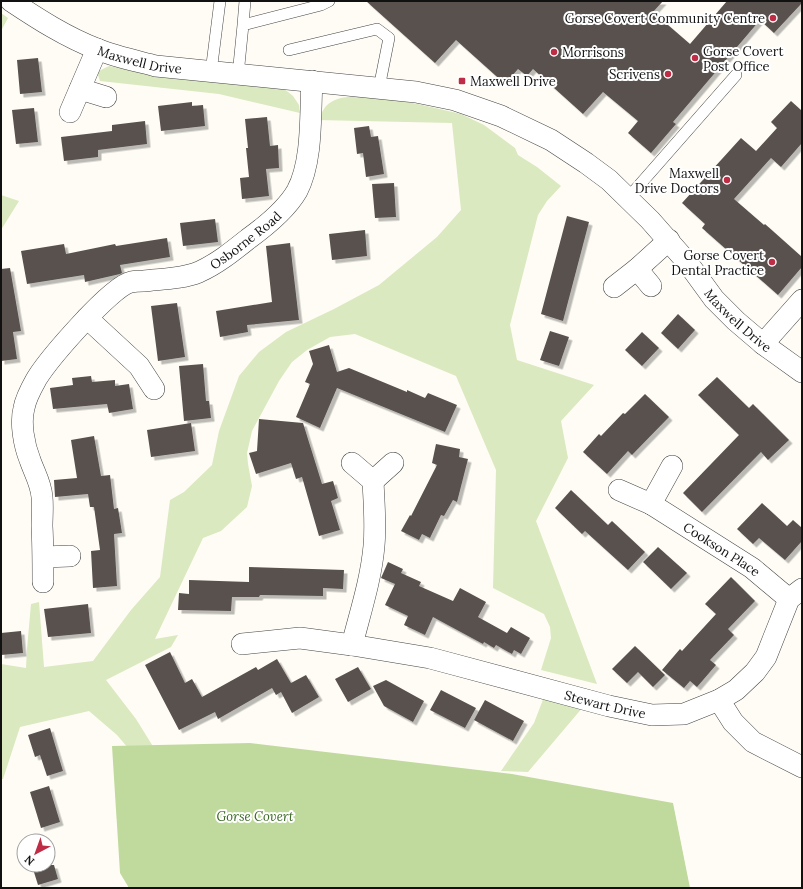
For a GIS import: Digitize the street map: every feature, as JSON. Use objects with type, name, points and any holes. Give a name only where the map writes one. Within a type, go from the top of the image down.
[{"type":"street","name":"Maxwell Drive","points":[[11,1],[51,27],[97,49],[156,66],[416,92],[455,100],[501,116],[564,147],[609,180],[669,240],[714,299],[736,321],[763,344],[802,372]]},
{"type":"street","points":[[70,112],[97,49]]},
{"type":"street","name":"Osborne Road","points":[[43,582],[44,557],[42,496],[26,445],[23,426],[24,409],[28,395],[38,377],[50,361],[87,318],[118,288],[130,282],[175,278],[198,272],[220,261],[253,236],[279,213],[296,191],[303,176],[308,153],[312,81]]},
{"type":"street","points":[[80,89],[106,96]]},
{"type":"street","points":[[614,288],[638,269],[669,240]]},
{"type":"street","points":[[638,269],[652,286]]},
{"type":"street","points":[[763,344],[802,300]]},
{"type":"street","points":[[87,318],[139,366],[154,389]]},
{"type":"street","points":[[373,481],[393,463]]},
{"type":"street","points":[[352,464],[373,481],[375,517],[374,547],[368,584],[352,645]]},
{"type":"street","points":[[651,504],[672,466]]},
{"type":"street","name":"Cookson Place","points":[[619,490],[651,504],[795,594]]},
{"type":"street","points":[[44,557],[70,556]]},
{"type":"street","name":"Stewart Drive","points":[[242,644],[300,638],[352,645],[430,658],[610,706],[652,714],[684,714],[719,700],[736,690],[755,672],[766,657],[795,594]]},
{"type":"street","points":[[719,700],[733,722],[752,742],[802,767]]},
{"type":"lane","points":[[211,72],[220,1]]},
{"type":"lane","points":[[238,75],[245,1]]},
{"type":"lane","points":[[243,25],[321,5],[329,1]]},
{"type":"lane","points":[[289,50],[377,29],[389,38],[379,88]]},
{"type":"lane","points":[[628,198],[736,75]]},
{"type":"green space","points":[[1,13],[8,18],[1,31]]},
{"type":"green space","points":[[109,66],[201,81],[255,84],[283,88],[293,96],[299,105],[300,113],[219,94],[100,81],[97,72]]},
{"type":"green space","points":[[373,96],[461,114],[484,125],[515,148],[518,155],[537,167],[561,186],[547,201],[538,215],[510,325],[517,360],[594,385],[561,421],[568,458],[536,521],[597,684],[541,670],[551,638],[550,627],[544,614],[493,588],[496,470],[456,376],[355,334],[330,337],[307,350],[292,362],[279,381],[252,431],[247,453],[252,486],[247,507],[221,531],[203,538],[155,639],[178,635],[171,647],[106,680],[136,719],[154,748],[128,748],[117,735],[89,711],[20,727],[3,779],[1,779],[1,664],[26,668],[31,604],[39,602],[44,667],[93,661],[131,610],[160,577],[170,500],[184,492],[212,465],[219,431],[239,376],[259,352],[286,332],[379,285],[437,237],[461,210],[452,123],[317,120],[326,106],[331,102],[348,97]]},
{"type":"green space","points":[[1,195],[19,201],[1,230]]},
{"type":"green space","points":[[544,697],[583,707],[528,772],[501,771],[534,723]]},
{"type":"green space","name":"Gorse Covert","points":[[250,743],[512,774],[673,803],[690,888],[129,888],[120,873],[112,746]]},
{"type":"building","name":"Morrisons","points":[[366,1],[663,1],[653,12],[690,44],[727,1],[802,1],[802,3],[774,33],[760,20],[673,122],[676,124],[651,153],[628,133],[638,121],[603,92],[583,114],[533,69],[527,76],[518,69],[505,84],[456,40],[435,63]]},
{"type":"building","points":[[38,58],[42,92],[20,94],[17,60]]},
{"type":"building","points":[[791,101],[802,111],[802,143],[781,167],[771,158],[734,199],[802,257],[802,267],[778,295],[702,228],[705,224],[682,203],[741,138],[756,151],[777,128],[771,122]]},
{"type":"building","points":[[192,102],[192,106],[203,105],[205,126],[161,131],[158,106]]},
{"type":"building","points":[[34,108],[38,142],[16,144],[12,110]]},
{"type":"building","points":[[267,117],[270,146],[278,145],[279,168],[266,169],[269,196],[242,199],[240,178],[249,177],[245,119]]},
{"type":"building","points":[[145,121],[147,144],[98,150],[98,157],[64,161],[61,137],[112,131],[112,125]]},
{"type":"building","points":[[369,126],[371,137],[378,136],[384,174],[366,177],[363,153],[357,154],[354,128]]},
{"type":"building","points":[[394,183],[396,217],[375,218],[372,184]]},
{"type":"building","points":[[567,216],[589,222],[563,321],[541,314]]},
{"type":"building","points":[[215,219],[218,242],[183,246],[180,223]]},
{"type":"building","points":[[365,230],[367,256],[332,260],[329,234]]},
{"type":"building","points":[[167,238],[170,257],[120,265],[122,273],[120,274],[85,282],[84,275],[27,284],[21,251],[64,244],[66,254],[115,244],[116,246]]},
{"type":"building","points":[[290,243],[299,320],[247,325],[248,332],[220,337],[216,311],[272,302],[266,246]]},
{"type":"building","points":[[10,268],[21,331],[13,332],[17,359],[1,361],[1,269]]},
{"type":"building","points":[[177,303],[185,357],[158,361],[151,306]]},
{"type":"building","points":[[678,314],[695,330],[678,349],[661,333]]},
{"type":"building","points":[[550,331],[569,337],[559,366],[540,360]]},
{"type":"building","points":[[642,332],[659,348],[642,366],[625,350]]},
{"type":"building","points":[[329,345],[337,372],[349,368],[407,392],[407,390],[425,398],[428,393],[457,405],[445,432],[337,388],[320,428],[296,417],[310,384],[305,382],[313,364],[309,351]]},
{"type":"building","points":[[203,364],[206,401],[209,401],[211,418],[184,421],[179,366]]},
{"type":"building","points":[[91,376],[92,382],[115,380],[115,386],[129,384],[133,409],[109,413],[107,404],[53,409],[50,388],[73,385],[72,378]]},
{"type":"building","points":[[717,377],[749,408],[753,404],[789,440],[768,460],[761,452],[702,512],[683,493],[739,435],[698,395]]},
{"type":"building","points":[[645,394],[669,417],[632,455],[628,451],[607,474],[583,452],[599,434],[601,436],[623,413],[625,414]]},
{"type":"building","points":[[259,419],[303,423],[322,484],[333,481],[338,498],[331,501],[340,530],[319,536],[302,477],[296,479],[291,463],[256,474],[249,453],[257,451]]},
{"type":"building","points":[[191,423],[195,451],[151,457],[147,430]]},
{"type":"building","points":[[94,436],[101,476],[110,475],[114,509],[118,508],[122,533],[114,534],[117,586],[93,588],[91,551],[100,550],[94,507],[90,507],[88,494],[55,497],[54,480],[77,478],[71,440]]},
{"type":"building","points":[[436,444],[460,449],[459,457],[468,459],[457,502],[453,500],[444,516],[441,515],[430,538],[422,534],[419,540],[401,531],[410,515],[411,516],[437,465],[432,463]]},
{"type":"building","points":[[571,490],[608,525],[612,521],[645,552],[628,570],[585,531],[582,534],[555,508]]},
{"type":"building","points":[[762,503],[787,526],[793,520],[802,528],[802,541],[785,560],[759,538],[753,544],[737,529]]},
{"type":"building","points":[[658,547],[687,573],[671,589],[643,562]]},
{"type":"building","points":[[388,562],[403,569],[401,573],[421,582],[419,586],[453,601],[460,588],[486,602],[478,617],[507,633],[511,627],[530,638],[521,654],[514,650],[512,654],[496,645],[494,648],[484,642],[483,644],[433,617],[425,635],[404,625],[408,616],[385,605],[395,584],[381,578]]},
{"type":"building","points":[[249,567],[344,570],[343,589],[323,588],[323,596],[260,595],[259,597],[232,597],[231,611],[178,610],[179,593],[189,594],[189,580],[249,582]]},
{"type":"building","points":[[731,577],[755,601],[728,629],[734,635],[710,660],[716,665],[697,687],[690,681],[684,688],[662,670],[680,649],[682,651],[716,614],[705,604]]},
{"type":"building","points":[[88,604],[91,633],[48,637],[44,609]]},
{"type":"building","points":[[21,631],[23,653],[1,655],[1,633]]},
{"type":"building","points":[[635,646],[665,675],[653,687],[638,672],[627,683],[612,669]]},
{"type":"building","points":[[170,652],[185,683],[192,679],[202,697],[256,667],[258,670],[277,659],[291,683],[306,675],[319,697],[292,713],[281,692],[276,695],[272,688],[218,719],[215,712],[179,730],[145,665]]},
{"type":"building","points":[[358,667],[371,689],[348,702],[335,679]]},
{"type":"building","points":[[386,680],[424,701],[413,722],[384,706],[373,686]]},
{"type":"building","points":[[441,690],[476,708],[465,728],[430,710]]},
{"type":"building","points":[[485,700],[524,721],[513,741],[474,720]]},
{"type":"building","points":[[50,728],[63,771],[47,776],[40,755],[35,757],[28,735]]},
{"type":"building","points":[[49,786],[60,822],[41,828],[30,792]]},
{"type":"building","points":[[56,872],[58,879],[38,885],[34,873]]},
{"type":"place","name":"Gorse Covert Community Centre","points":[[773,18]]},
{"type":"place","name":"Morrisons","points":[[554,52]]},
{"type":"place","name":"Gorse Covert Post Office","points":[[695,58]]},
{"type":"place","name":"Scrivens","points":[[668,74]]},
{"type":"place","name":"Maxwell Drive","points":[[462,81]]},
{"type":"place","name":"Maxwell Drive Doctors","points":[[727,180]]},
{"type":"place","name":"Gorse Covert Dental Practice","points":[[772,262]]}]
